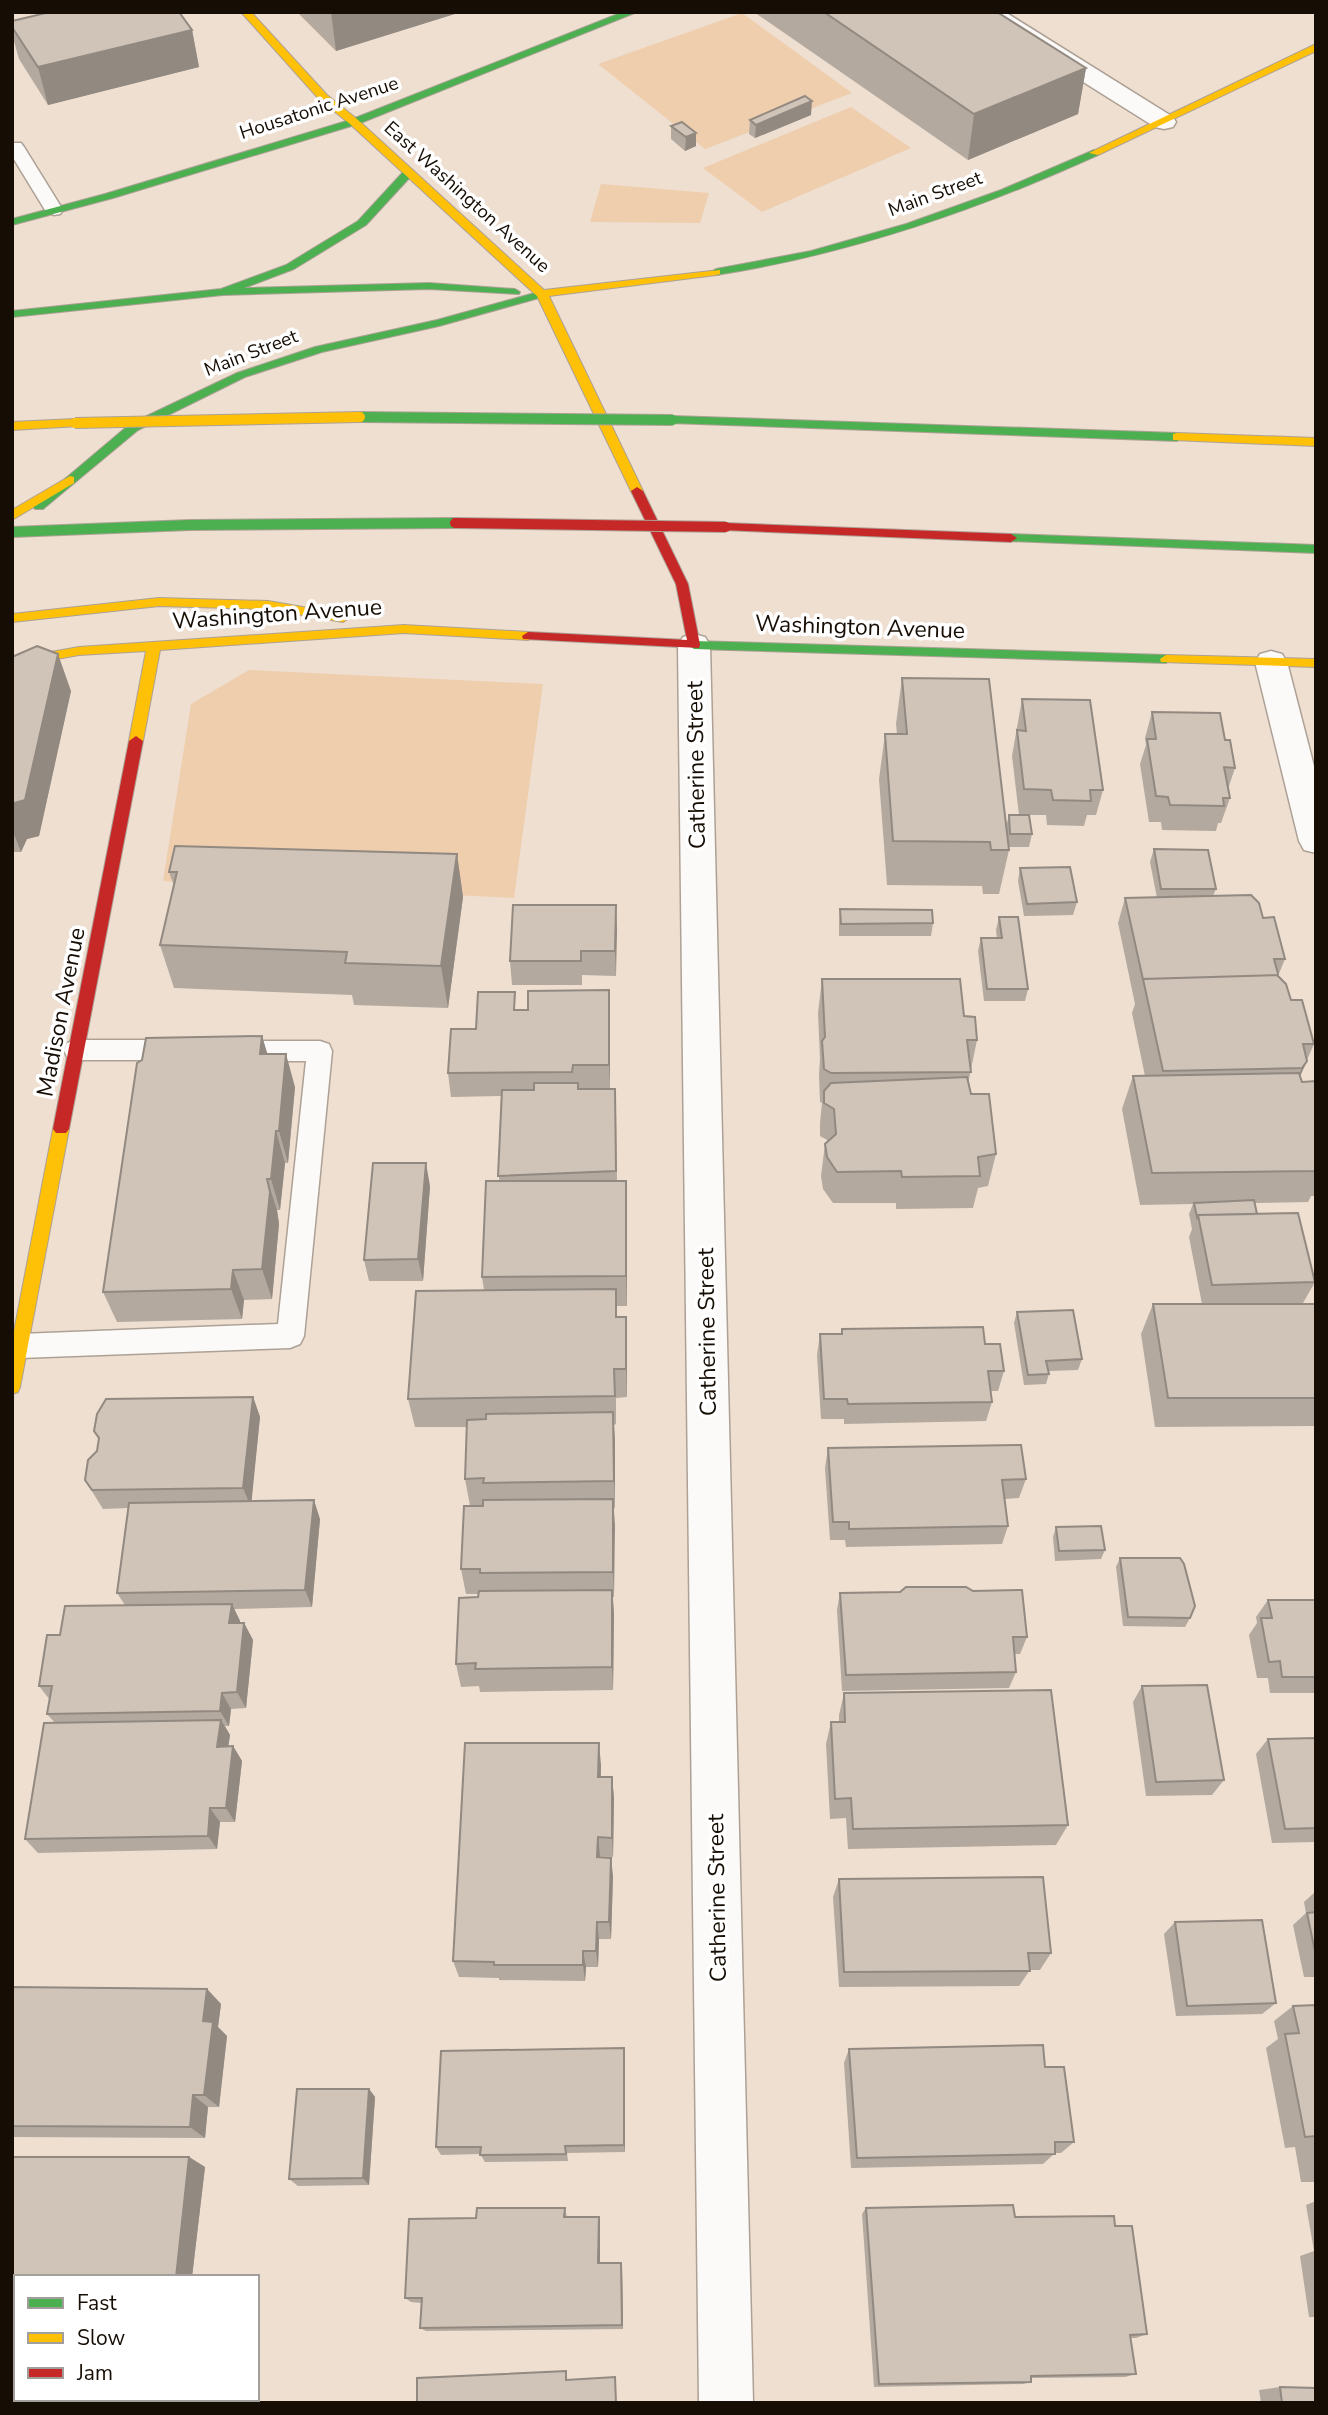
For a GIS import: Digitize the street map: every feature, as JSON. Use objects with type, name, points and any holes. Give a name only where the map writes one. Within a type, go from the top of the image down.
[{"type":"main road","name":"East Washington Avenue","points":[[246,12],[323,97],[542,293]]},
{"type":"main road","name":"Housatonic Avenue","points":[[12,222],[354,122],[632,12]]},
{"type":"main road","name":"Main Street","points":[[12,530],[134,427],[241,375],[319,349],[439,323],[542,293],[763,266],[909,228],[1073,163],[1164,122],[1316,47]]},
{"type":"main road","name":"Main Street","points":[[223,292],[290,267],[362,223],[408,173]]},
{"type":"main road","name":"Main Street","points":[[12,314],[223,292],[429,286],[542,293]]},
{"type":"main road","name":"Catherine Street","points":[[542,293],[682,584],[694,645]]},
{"type":"main road","points":[[12,426],[374,416],[673,420],[1316,442]]},
{"type":"main road","points":[[12,516],[70,480]]},
{"type":"main road","points":[[12,530],[310,521],[499,522],[726,527],[1316,549]]},
{"type":"main road","name":"Washington Avenue","points":[[12,618],[159,602],[268,605],[404,629]]},
{"type":"main road","name":"Washington Avenue","points":[[154,645],[404,629],[694,645],[1316,663]]},
{"type":"main road","points":[[12,663],[79,651],[154,645]]},
{"type":"main road","name":"Madison Avenue","points":[[12,1387],[154,645]]},
{"type":"street","points":[[988,12],[1164,122]]},
{"type":"street","name":"Catherine Street","points":[[694,645],[726,2403]]},
{"type":"street","points":[[1271,662],[1316,841]]},
{"type":"lane","points":[[12,148],[15,147],[54,211]]},
{"type":"lane","points":[[20,1346],[290,1336],[320,1051],[76,1050]]},
{"type":"shaded area","points":[[742,13],[852,93],[705,149],[598,64]]},
{"type":"shaded area","points":[[851,107],[911,148],[762,212],[703,168]]},
{"type":"shaded area","points":[[601,184],[709,193],[700,223],[590,222]]},
{"type":"shaded area","points":[[249,670],[543,684],[514,898],[163,881],[191,704]]},
{"type":"building","points":[[50,12],[179,12],[192,30],[38,67],[12,27],[12,21]]},
{"type":"building","points":[[824,12],[997,12],[1086,68],[974,114]]},
{"type":"building","points":[[805,96],[812,101],[756,125],[750,120]]},
{"type":"building","points":[[682,122],[696,133],[686,137],[671,126]]},
{"type":"building","points":[[37,646],[58,654],[25,800],[12,806],[12,657]]},
{"type":"building","points":[[902,678],[989,679],[1009,850],[991,850],[990,842],[893,841],[885,734],[907,734]]},
{"type":"building","points":[[1022,699],[1090,700],[1103,790],[1090,790],[1091,801],[1053,800],[1051,790],[1024,789],[1017,730],[1026,731]]},
{"type":"building","points":[[1152,712],[1220,713],[1225,740],[1230,740],[1235,768],[1224,767],[1230,798],[1223,798],[1224,806],[1170,805],[1168,797],[1156,796],[1147,739],[1156,739]]},
{"type":"building","points":[[1009,815],[1029,815],[1032,834],[1010,834]]},
{"type":"building","points":[[175,846],[457,854],[441,966],[345,963],[347,952],[160,945],[177,872],[169,872]]},
{"type":"building","points":[[1154,849],[1208,850],[1216,889],[1161,889]]},
{"type":"building","points":[[1070,867],[1077,902],[1027,904],[1020,868]]},
{"type":"building","points":[[1251,895],[1259,903],[1263,918],[1274,917],[1285,959],[1274,959],[1277,975],[1143,979],[1144,984],[1125,898]]},
{"type":"building","points":[[513,905],[616,905],[615,951],[581,951],[581,961],[510,961]]},
{"type":"building","points":[[840,909],[932,910],[933,923],[841,924]]},
{"type":"building","points":[[999,917],[1018,917],[1028,989],[987,989],[981,938],[1002,938]]},
{"type":"building","points":[[1277,975],[1286,984],[1291,1000],[1302,1000],[1314,1044],[1303,1044],[1307,1061],[1302,1068],[1163,1071],[1143,979]]},
{"type":"building","points":[[822,979],[960,979],[964,1016],[975,1017],[977,1040],[967,1040],[971,1072],[831,1073],[824,1069]]},
{"type":"building","points":[[609,990],[609,1065],[573,1065],[572,1072],[448,1073],[451,1029],[476,1029],[478,992],[515,992],[514,1010],[528,1010],[528,991]]},
{"type":"building","points":[[262,1036],[260,1054],[286,1054],[279,1131],[276,1131],[271,1179],[267,1179],[270,1192],[262,1269],[233,1270],[231,1289],[103,1292],[137,1063],[142,1060],[146,1038]]},
{"type":"building","points":[[1299,1073],[1302,1082],[1316,1081],[1316,1171],[1152,1173],[1133,1076]]},
{"type":"building","points":[[967,1077],[971,1094],[989,1094],[996,1154],[978,1157],[980,1176],[902,1177],[901,1171],[837,1172],[827,1157],[825,1144],[836,1134],[834,1109],[824,1103],[824,1091],[831,1083]]},
{"type":"building","points":[[534,1083],[578,1083],[578,1089],[615,1089],[616,1171],[498,1176],[502,1090],[534,1090]]},
{"type":"building","points":[[373,1163],[426,1163],[418,1259],[364,1260]]},
{"type":"building","points":[[486,1181],[626,1181],[626,1276],[482,1277]]},
{"type":"building","points":[[1254,1200],[1257,1214],[1197,1217],[1194,1203]]},
{"type":"building","points":[[1298,1213],[1315,1282],[1212,1285],[1198,1215]]},
{"type":"building","points":[[616,1289],[616,1317],[626,1317],[626,1369],[614,1369],[615,1396],[408,1399],[416,1291]]},
{"type":"building","points":[[1153,1304],[1316,1304],[1316,1398],[1168,1398]]},
{"type":"building","points":[[1073,1310],[1082,1359],[1046,1361],[1049,1374],[1028,1375],[1017,1312]]},
{"type":"building","points":[[983,1327],[985,1344],[1000,1344],[1004,1371],[988,1371],[992,1402],[848,1404],[847,1399],[824,1399],[820,1334],[842,1334],[842,1329]]},
{"type":"building","points":[[253,1397],[243,1488],[92,1490],[85,1480],[88,1460],[97,1451],[99,1438],[94,1431],[97,1414],[106,1399]]},
{"type":"building","points":[[613,1412],[614,1481],[483,1483],[484,1478],[465,1479],[467,1420],[486,1419],[486,1414]]},
{"type":"building","points":[[1021,1445],[1026,1479],[1002,1480],[1008,1526],[849,1529],[849,1522],[833,1522],[828,1448]]},
{"type":"building","points":[[613,1499],[613,1572],[480,1573],[480,1569],[461,1569],[464,1506],[483,1506],[483,1500]]},
{"type":"building","points":[[314,1500],[305,1590],[117,1593],[129,1503]]},
{"type":"building","points":[[1101,1526],[1105,1550],[1059,1551],[1056,1527]]},
{"type":"building","points":[[1120,1558],[1180,1558],[1195,1606],[1190,1618],[1128,1617]]},
{"type":"building","points":[[906,1587],[966,1587],[973,1591],[1022,1590],[1027,1637],[1013,1637],[1016,1672],[846,1675],[840,1593],[900,1592]]},
{"type":"building","points":[[612,1590],[612,1667],[475,1669],[476,1663],[456,1664],[459,1598],[478,1597],[479,1591]]},
{"type":"building","points":[[1268,1600],[1316,1600],[1316,1677],[1282,1677],[1280,1661],[1269,1662],[1261,1618],[1272,1618]]},
{"type":"building","points":[[232,1604],[229,1623],[244,1623],[237,1692],[222,1693],[220,1711],[47,1714],[52,1686],[39,1686],[47,1635],[60,1635],[65,1606]]},
{"type":"building","points":[[1207,1685],[1224,1780],[1156,1782],[1142,1686]]},
{"type":"building","points":[[1051,1690],[1068,1825],[853,1829],[851,1798],[835,1799],[831,1722],[845,1722],[844,1693]]},
{"type":"building","points":[[221,1720],[217,1747],[233,1746],[226,1808],[210,1808],[208,1836],[25,1839],[44,1723]]},
{"type":"building","points":[[1316,1738],[1316,1828],[1285,1829],[1268,1739]]},
{"type":"building","points":[[465,1743],[599,1743],[598,1777],[612,1777],[612,1838],[598,1837],[597,1857],[611,1858],[609,1922],[597,1922],[596,1951],[583,1951],[583,1965],[494,1965],[494,1962],[453,1961]]},
{"type":"building","points":[[1043,1877],[1051,1953],[1028,1953],[1030,1971],[844,1972],[839,1879]]},
{"type":"building","points":[[1316,1912],[1316,1956],[1307,1913]]},
{"type":"building","points":[[1262,1920],[1276,2003],[1187,2006],[1175,1922]]},
{"type":"building","points":[[12,1987],[207,1989],[203,2021],[213,2022],[204,2095],[193,2095],[190,2127],[12,2126]]},
{"type":"building","points":[[1316,2005],[1316,2139],[1315,2136],[1305,2137],[1285,2034],[1299,2033],[1293,2006]]},
{"type":"building","points":[[1043,2045],[1045,2067],[1064,2067],[1074,2142],[1055,2142],[1055,2154],[857,2158],[849,2049]]},
{"type":"building","points":[[624,2048],[624,2145],[565,2146],[566,2154],[480,2155],[481,2147],[436,2147],[441,2051]]},
{"type":"building","points":[[297,2089],[369,2089],[363,2178],[289,2179]]},
{"type":"building","points":[[12,2157],[189,2157],[176,2275],[14,2275],[12,2307]]},
{"type":"building","points":[[1013,2205],[1015,2217],[1114,2216],[1115,2226],[1132,2226],[1147,2334],[1130,2335],[1136,2374],[1031,2376],[1031,2382],[879,2384],[866,2208]]},
{"type":"building","points":[[477,2208],[565,2208],[564,2217],[599,2217],[598,2263],[621,2263],[622,2325],[420,2328],[422,2298],[405,2298],[409,2219],[476,2218]]},
{"type":"building","points":[[566,2371],[566,2380],[615,2377],[616,2403],[417,2403],[417,2378]]},
{"type":"building","points":[[1280,2387],[1316,2388],[1316,2403],[1282,2403]]},
{"type":"traffic: fast","points":[[12,222],[109,196],[354,122],[632,12]]},
{"type":"traffic: fast","points":[[716,272],[812,254],[909,227],[1005,192],[1094,153]]},
{"type":"traffic: fast","points":[[223,292],[290,267],[362,223],[408,173]]},
{"type":"traffic: fast","points":[[12,314],[223,292],[429,286],[515,292]]},
{"type":"traffic: fast","points":[[39,506],[134,427],[241,375],[319,349],[439,323],[542,294]]},
{"type":"traffic: fast","points":[[360,417],[673,420]]},
{"type":"traffic: fast","points":[[673,420],[1177,437]]},
{"type":"traffic: fast","points":[[12,532],[190,525],[455,523]]},
{"type":"traffic: fast","points":[[1011,538],[1316,549]]},
{"type":"traffic: fast","points":[[694,645],[1166,659]]},
{"type":"traffic: slow","points":[[246,12],[323,97],[354,122],[542,294],[716,272]]},
{"type":"traffic: slow","points":[[1094,153],[1316,47]]},
{"type":"traffic: slow","points":[[542,294],[637,491]]},
{"type":"traffic: slow","points":[[75,423],[360,417]]},
{"type":"traffic: slow","points":[[12,426],[75,423]]},
{"type":"traffic: slow","points":[[1177,437],[1316,442]]},
{"type":"traffic: slow","points":[[12,516],[70,480]]},
{"type":"traffic: slow","points":[[12,618],[159,602],[268,605],[343,618]]},
{"type":"traffic: slow","points":[[12,663],[79,651],[404,629],[528,636]]},
{"type":"traffic: slow","points":[[136,741],[154,645]]},
{"type":"traffic: slow","points":[[1166,659],[1316,663]]},
{"type":"traffic: slow","points":[[12,1387],[61,1129]]},
{"type":"traffic: jam","points":[[528,636],[694,645],[682,584],[637,491]]},
{"type":"traffic: jam","points":[[455,523],[726,527]]},
{"type":"traffic: jam","points":[[726,527],[1011,538]]},
{"type":"traffic: jam","points":[[61,1129],[136,741]]}]
